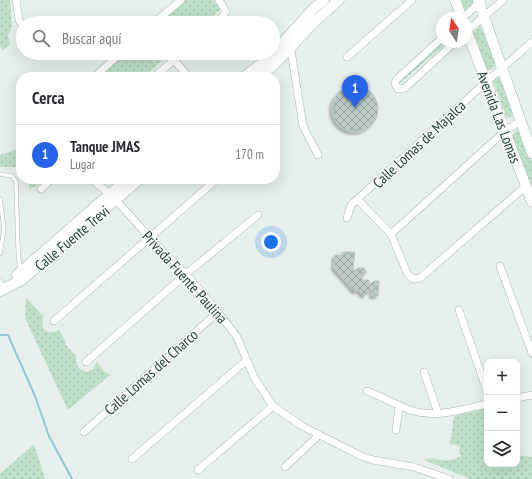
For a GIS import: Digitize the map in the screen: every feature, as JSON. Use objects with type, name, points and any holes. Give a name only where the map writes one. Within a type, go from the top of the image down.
[{"type":"street","points":[[16,0],[18,16]]},
{"type":"street","points":[[162,16],[181,0]]},
{"type":"street","points":[[219,0],[226,12],[222,16]]},
{"type":"street","points":[[280,57],[312,10],[324,0]]},
{"type":"street","points":[[280,50],[339,0]]},
{"type":"street","points":[[347,57],[412,0]]},
{"type":"street","points":[[456,0],[461,12]]},
{"type":"street","points":[[472,26],[503,0]]},
{"type":"street","points":[[469,12],[480,1]]},
{"type":"street","name":"Avenida Las Lomas","points":[[480,1],[483,17],[532,153]]},
{"type":"street","points":[[290,42],[303,126],[318,155]]},
{"type":"street","name":"Calle Lomas de Majalca","points":[[347,218],[351,205],[501,68],[532,42]]},
{"type":"street","points":[[436,43],[396,80],[395,84],[398,89],[405,88],[448,48]]},
{"type":"street","name":"Avenida Las Lomas","points":[[472,46],[532,202]]},
{"type":"street","points":[[100,72],[113,60]]},
{"type":"street","points":[[160,72],[174,60],[185,72]]},
{"type":"street","points":[[251,72],[266,60]]},
{"type":"street","points":[[265,72],[278,60]]},
{"type":"street","points":[[391,234],[504,132],[520,121]]},
{"type":"street","points":[[41,189],[46,184]]},
{"type":"street","name":"Privada Fuente Paulina","points":[[98,184],[186,274],[218,312],[237,337],[262,391],[273,406],[319,435],[373,460],[407,465],[449,479]]},
{"type":"street","name":"Calle Fuente Trevi","points":[[112,197],[123,184]]},
{"type":"street","name":"Calle Fuente Trevi","points":[[2,287],[22,276],[112,197],[132,184]]},
{"type":"street","points":[[54,321],[150,238],[162,225],[211,184]]},
{"type":"street","points":[[358,200],[391,234],[407,273],[413,280],[420,278],[526,186]]},
{"type":"street","points":[[86,362],[186,274],[258,215]]},
{"type":"street","points":[[500,266],[532,353]]},
{"type":"street","points":[[459,310],[484,381]]},
{"type":"street","name":"Calle Lomas del Charco","points":[[84,432],[218,312]]},
{"type":"street","points":[[132,459],[247,360]]},
{"type":"street","points":[[424,372],[438,413]]},
{"type":"street","points":[[367,391],[399,406],[423,413],[438,413],[484,405]]},
{"type":"street","points":[[520,397],[532,395]]},
{"type":"street","points":[[198,470],[273,406]]},
{"type":"street","points":[[396,430],[399,406]]},
{"type":"street","points":[[285,467],[319,435]]},
{"type":"lane","points":[[0,174],[12,176],[16,181]]},
{"type":"lane","points":[[16,184],[18,248],[22,276]]},
{"type":"lane","points":[[0,199],[2,218],[0,254]]},
{"type":"green space","points":[[0,0],[10,0],[12,27],[8,35],[10,45],[3,50],[0,47]]},
{"type":"green space","points":[[184,0],[213,0],[221,9],[213,16],[166,16]]},
{"type":"green space","points":[[460,0],[476,1],[467,10],[463,8]]},
{"type":"green space","points":[[479,27],[481,27],[495,62],[495,66],[491,70],[487,70],[474,33]]},
{"type":"green space","points":[[436,48],[441,48],[400,83],[399,82]]},
{"type":"green space","points":[[116,60],[163,60],[149,72],[103,72]]},
{"type":"green space","points":[[497,77],[501,79],[514,113],[511,117],[507,118],[493,81]]},
{"type":"green space","points":[[516,130],[519,130],[532,162],[532,190],[512,136]]},
{"type":"green space","points":[[16,150],[16,167],[0,167],[0,155]]},
{"type":"green space","points":[[29,184],[39,184],[36,186],[29,189]]},
{"type":"green space","points":[[26,298],[43,316],[42,325],[47,332],[59,330],[66,342],[65,344],[76,356],[76,362],[80,368],[87,372],[93,369],[97,362],[104,371],[110,375],[68,410],[25,318]]},
{"type":"green space","points":[[484,409],[484,467],[520,467],[520,455],[532,457],[532,479],[470,479],[424,460],[449,460],[461,456],[459,452],[460,446],[450,444],[454,416]]},
{"type":"green space","points":[[34,444],[45,479],[0,479],[0,474]]},
{"type":"building","points":[[355,86],[368,90],[374,96],[378,109],[374,122],[368,128],[355,132],[342,128],[336,122],[332,109],[336,96],[342,90]]},
{"type":"building","points":[[343,252],[355,252],[353,268],[355,271],[358,268],[364,268],[367,272],[362,276],[362,280],[369,280],[369,285],[374,281],[379,281],[378,296],[372,296],[372,288],[364,296],[358,290],[355,292],[334,268],[335,255],[343,256]]},
{"type":"waterway","points":[[0,335],[8,335],[35,396],[49,436],[72,479]]},
{"type":"place","name":"Tanque JMAS","points":[[355,108]]}]
